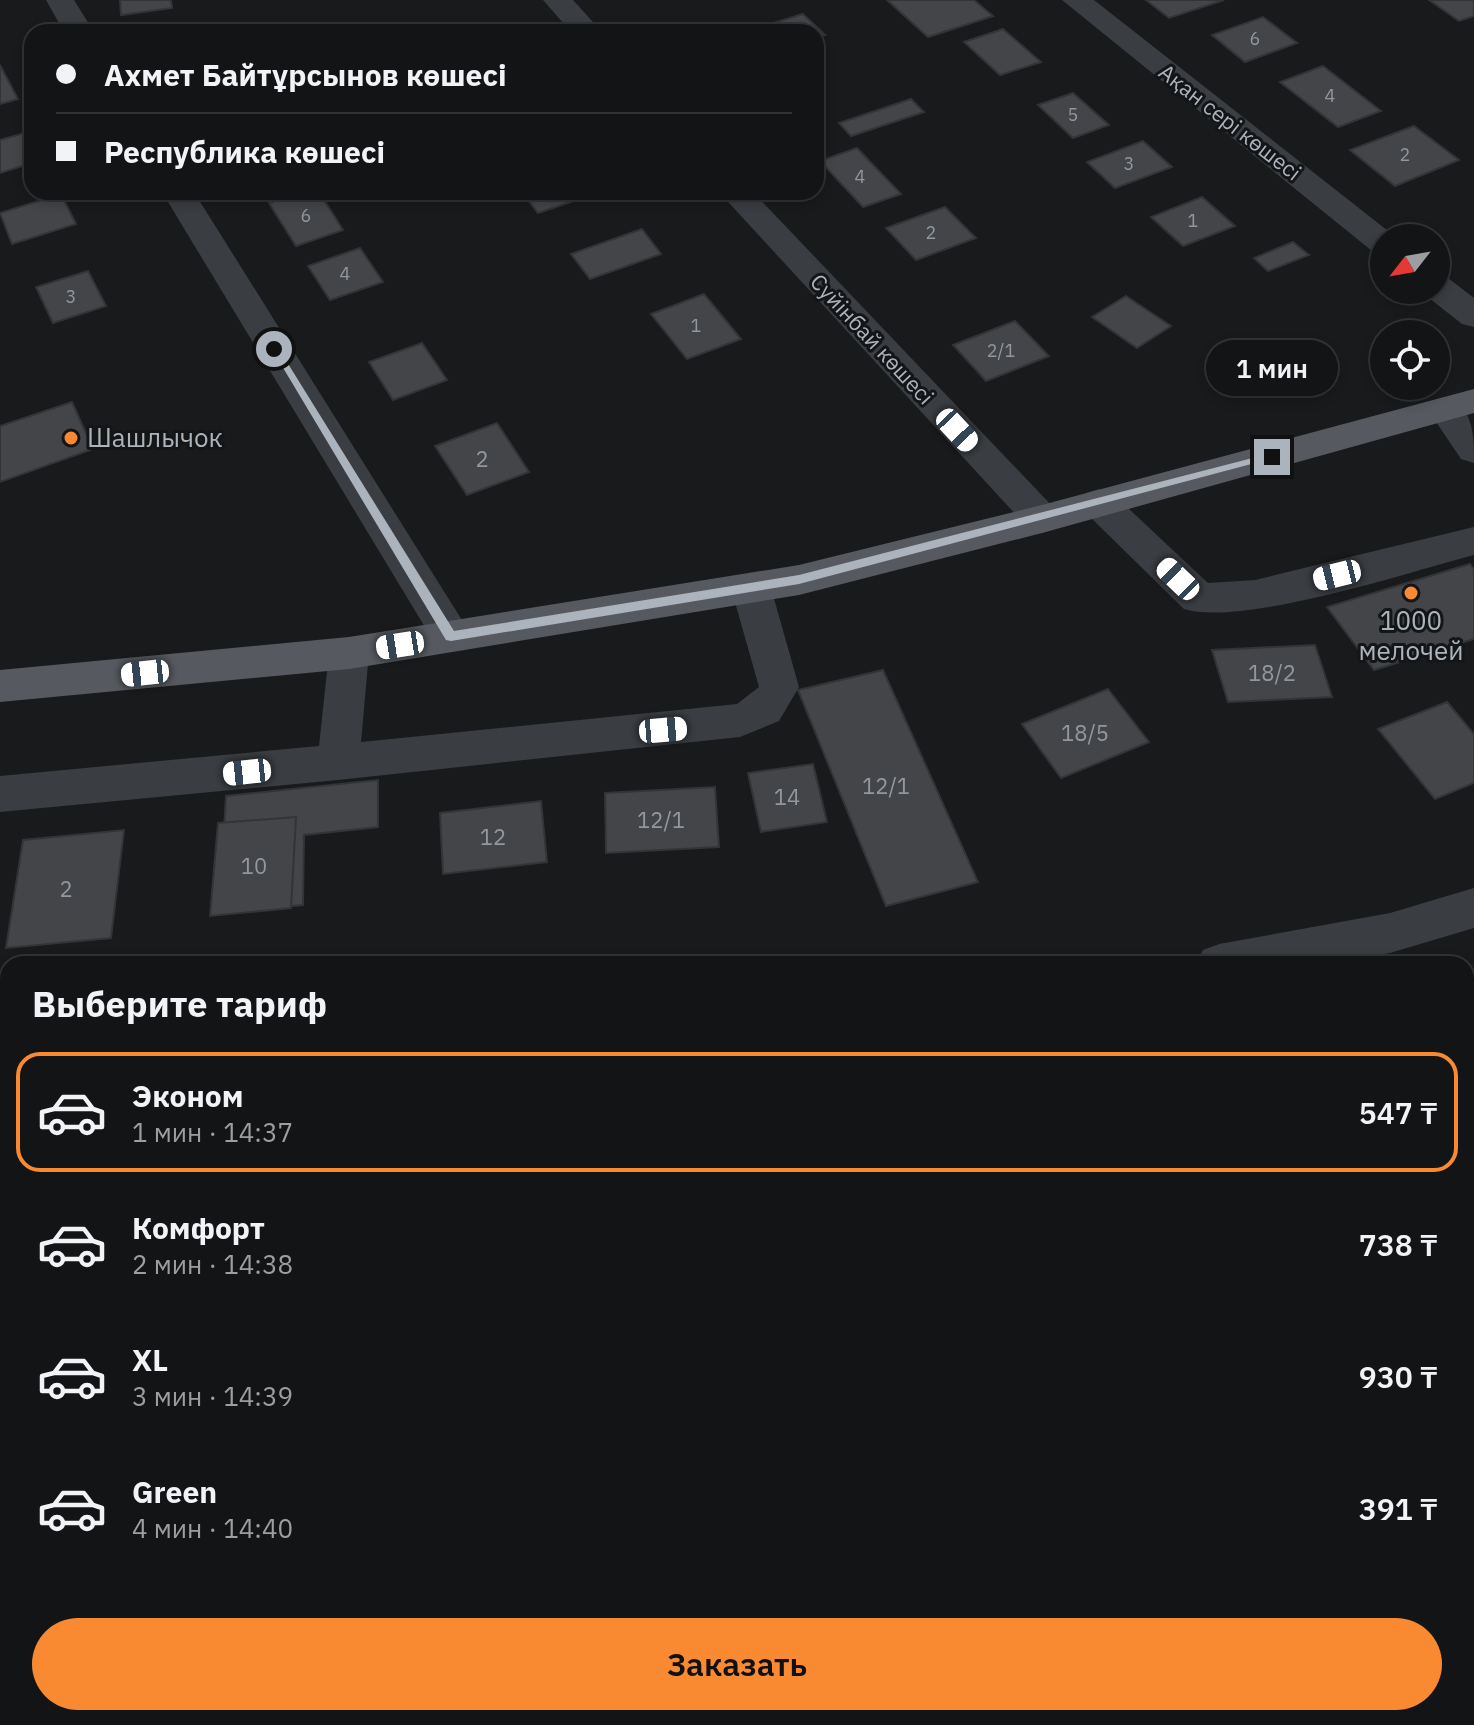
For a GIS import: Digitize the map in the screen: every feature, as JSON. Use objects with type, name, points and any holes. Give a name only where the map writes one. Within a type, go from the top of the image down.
[{"type":"main road","points":[[0,686],[349,653],[799,580],[1042,519],[1460,405]]},
{"type":"street","points":[[60,0],[74,24]]},
{"type":"street","points":[[557,0],[580,24]]},
{"type":"street","name":"Ақан сері көшесі","points":[[1076,0],[1370,233]]},
{"type":"street","points":[[183,200],[451,636]]},
{"type":"street","name":"Суйінбай көшесі","points":[[743,200],[1042,519]]},
{"type":"street","points":[[1450,297],[1474,316]]},
{"type":"street","points":[[1460,405],[1474,450]]},
{"type":"street","points":[[1099,503],[1198,598],[1255,595],[1474,541]]},
{"type":"street","points":[[0,794],[338,763],[722,724],[749,718],[775,700],[779,687],[751,588]]},
{"type":"street","points":[[338,763],[349,653]]},
{"type":"street","points":[[1263,956],[1390,933],[1474,908]]},
{"type":"building","points":[[120,0],[171,0],[172,8],[121,15]]},
{"type":"building","points":[[887,0],[974,0],[993,16],[928,37]]},
{"type":"building","points":[[1146,0],[1224,0],[1169,18]]},
{"type":"building","points":[[1429,0],[1474,0],[1474,16],[1459,21]]},
{"type":"building","points":[[803,14],[813,24],[770,24]]},
{"type":"building","points":[[1263,17],[1297,43],[1245,62],[1212,35]]},
{"type":"building","points":[[1003,29],[1041,62],[1000,75],[964,42]]},
{"type":"building","points":[[0,65],[18,99],[0,104]]},
{"type":"building","points":[[1323,66],[1381,111],[1338,127],[1280,82]]},
{"type":"building","points":[[1073,93],[1109,125],[1073,138],[1038,105]]},
{"type":"building","points":[[911,99],[924,112],[851,136],[839,123]]},
{"type":"building","points":[[1414,126],[1459,160],[1395,186],[1350,150]]},
{"type":"building","points":[[24,133],[24,166],[0,173],[0,140]]},
{"type":"building","points":[[1143,141],[1172,167],[1115,188],[1087,162]]},
{"type":"building","points":[[857,148],[901,194],[863,207],[824,165],[824,160]]},
{"type":"building","points":[[1202,197],[1235,226],[1183,246],[1151,217]]},
{"type":"building","points":[[42,200],[64,200],[76,224],[12,244],[0,213]]},
{"type":"building","points":[[278,200],[324,200],[343,230],[296,246],[269,203]]},
{"type":"building","points":[[528,200],[576,200],[538,213]]},
{"type":"building","points":[[945,207],[976,238],[916,260],[886,228]]},
{"type":"building","points":[[642,229],[661,254],[590,279],[571,254]]},
{"type":"building","points":[[1293,242],[1309,255],[1268,271],[1254,258]]},
{"type":"building","points":[[360,248],[383,282],[330,300],[308,266]]},
{"type":"building","points":[[88,271],[106,306],[53,323],[36,287]]},
{"type":"building","points":[[704,294],[741,339],[687,359],[651,314]]},
{"type":"building","points":[[1126,296],[1171,326],[1137,348],[1092,317]]},
{"type":"building","points":[[1015,321],[1049,356],[986,381],[953,345]]},
{"type":"building","points":[[422,343],[447,380],[393,400],[369,362]]},
{"type":"building","points":[[72,402],[93,449],[0,482],[0,426]]},
{"type":"building","points":[[497,423],[529,472],[467,495],[435,446]]},
{"type":"building","points":[[1470,564],[1474,569],[1474,639],[1374,670],[1327,607]]},
{"type":"building","points":[[1315,645],[1332,697],[1228,702],[1212,650]]},
{"type":"building","points":[[883,670],[978,882],[886,906],[798,690]]},
{"type":"building","points":[[1108,689],[1149,742],[1061,778],[1022,724]]},
{"type":"building","points":[[1447,702],[1474,734],[1474,783],[1435,799],[1378,729]]},
{"type":"building","points":[[813,764],[827,822],[761,832],[748,773]]},
{"type":"building","points":[[378,780],[378,827],[304,835],[303,905],[219,913],[226,796]]},
{"type":"building","points":[[715,787],[719,847],[606,853],[605,793]]},
{"type":"building","points":[[541,801],[547,862],[443,874],[440,813]]},
{"type":"building","points":[[296,817],[291,908],[210,916],[218,823]]},
{"type":"building","points":[[124,830],[111,938],[6,948],[23,840]]},
{"type":"place","name":"Шашлычок","points":[[71,438]]},
{"type":"place","name":"1000 мелочей","points":[[1411,593]]},
{"type":"route","points":[[274,349],[451,636],[799,580],[1272,457]]}]
